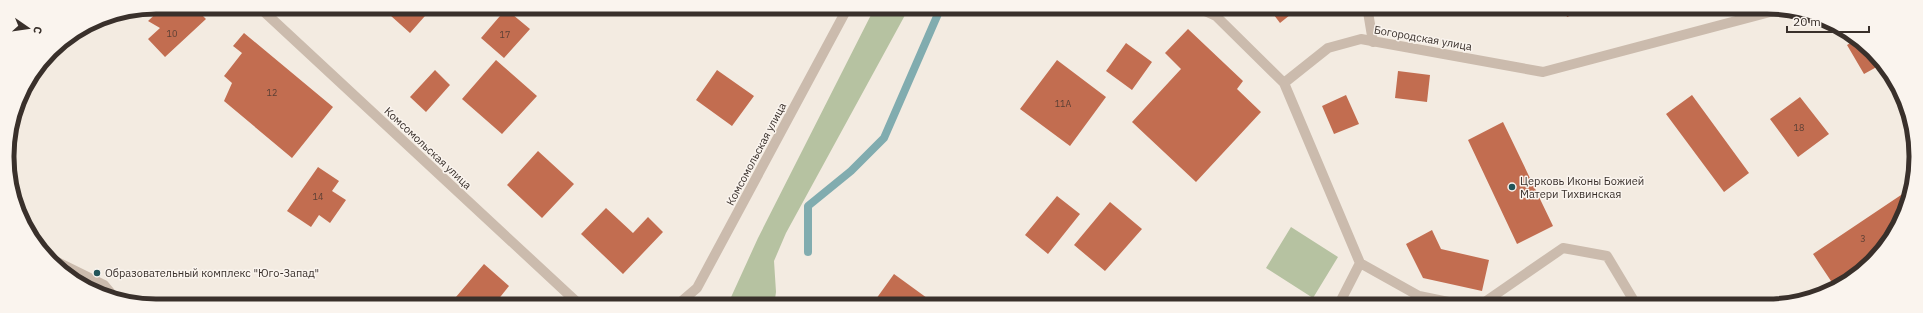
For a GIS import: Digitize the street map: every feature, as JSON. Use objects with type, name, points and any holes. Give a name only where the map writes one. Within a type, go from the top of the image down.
[{"type":"street","name":"Комсомольская улица","points":[[267,14],[573,299]]},
{"type":"street","name":"Комсомольская улица","points":[[684,299],[697,288],[844,14]]},
{"type":"street","points":[[1212,14],[1216,16],[1284,83],[1360,263],[1419,296],[1434,299]]},
{"type":"street","points":[[1368,14],[1373,42]]},
{"type":"street","name":"Богородская улица","points":[[1284,83],[1328,48],[1361,39],[1543,72],[1762,14]]},
{"type":"street","points":[[1489,299],[1563,248],[1607,256],[1633,299]]},
{"type":"street","points":[[1342,299],[1360,263]]},
{"type":"street","points":[[65,266],[104,285],[108,290]]},
{"type":"green space","points":[[871,14],[905,14],[786,233],[774,261],[775,299],[730,299],[758,238]]},
{"type":"green space","points":[[1291,227],[1338,257],[1313,298],[1266,268]]},
{"type":"building","points":[[156,14],[201,14],[206,19],[165,57],[148,39],[160,28],[148,21]]},
{"type":"building","points":[[389,14],[427,14],[410,33]]},
{"type":"building","points":[[502,14],[512,14],[530,29],[504,58],[481,38]]},
{"type":"building","points":[[1273,14],[1291,14],[1280,23]]},
{"type":"building","points":[[1566,14],[1574,14],[1567,17]]},
{"type":"building","points":[[1188,29],[1243,81],[1237,89],[1261,112],[1196,182],[1132,122],[1181,69],[1165,53]]},
{"type":"building","points":[[244,33],[333,107],[292,158],[224,101],[232,83],[224,76],[242,53],[233,46]]},
{"type":"building","points":[[1852,42],[1853,43],[1877,67],[1864,74],[1847,45]]},
{"type":"building","points":[[1126,43],[1152,62],[1132,90],[1106,71]]},
{"type":"building","points":[[496,60],[537,96],[502,134],[462,99]]},
{"type":"building","points":[[1057,60],[1106,97],[1070,146],[1020,109]]},
{"type":"building","points":[[435,70],[450,85],[426,112],[410,97]]},
{"type":"building","points":[[717,70],[754,96],[732,126],[696,100]]},
{"type":"building","points":[[1398,71],[1430,75],[1427,102],[1395,98]]},
{"type":"building","points":[[1346,95],[1359,124],[1334,134],[1322,106]]},
{"type":"building","points":[[1692,95],[1749,173],[1724,192],[1666,114]]},
{"type":"building","points":[[1800,97],[1829,134],[1798,157],[1770,119]]},
{"type":"building","points":[[1503,122],[1553,226],[1517,244],[1468,140]]},
{"type":"building","points":[[538,151],[574,184],[542,218],[507,185]]},
{"type":"building","points":[[318,167],[339,181],[332,191],[346,200],[330,223],[319,215],[311,227],[287,211]]},
{"type":"building","points":[[1904,193],[1898,211],[1885,236],[1860,264],[1846,275],[1832,283],[1813,254]]},
{"type":"building","points":[[1057,196],[1080,214],[1048,254],[1025,235]]},
{"type":"building","points":[[1110,202],[1142,229],[1105,271],[1074,245]]},
{"type":"building","points":[[606,208],[633,233],[648,217],[663,232],[623,274],[581,234]]},
{"type":"building","points":[[1432,230],[1441,249],[1489,260],[1482,291],[1423,278],[1406,244]]},
{"type":"building","points":[[484,264],[509,286],[499,299],[454,299]]},
{"type":"building","points":[[894,274],[928,299],[876,299]]},
{"type":"waterway","points":[[808,252],[808,206],[851,171],[884,138],[938,14]]},
{"type":"place","name":"Церковь Иконы Божией Матери Тихвинская","points":[[1512,187]]},
{"type":"place","name":"Образовательный комплекс \"Юго-Запад\"","points":[[97,273]]}]
